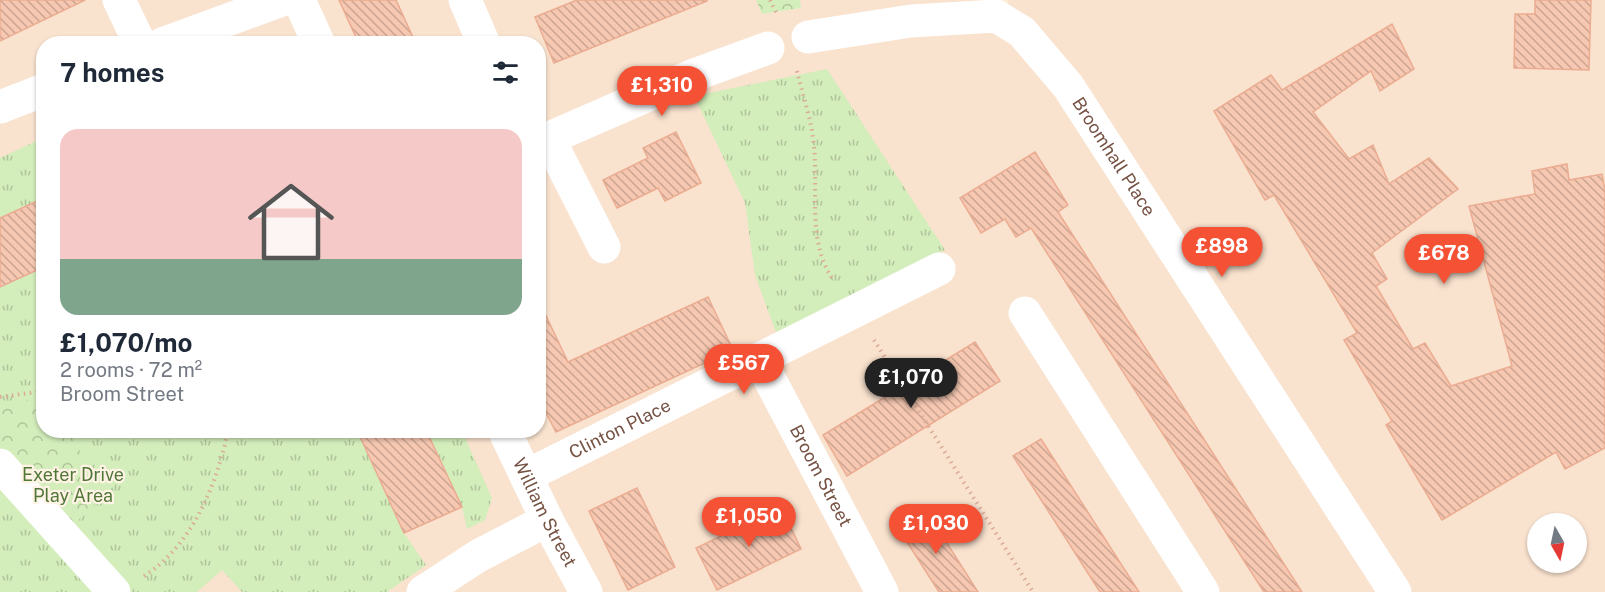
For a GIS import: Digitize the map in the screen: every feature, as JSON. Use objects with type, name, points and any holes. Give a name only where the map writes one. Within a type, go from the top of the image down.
[{"type":"street","points":[[119,0],[136,36]]},
{"type":"street","points":[[184,36],[282,0]]},
{"type":"street","points":[[299,0],[315,36]]},
{"type":"street","points":[[465,0],[481,36]]},
{"type":"street","name":"Broomhall Place","points":[[546,140],[694,75],[787,41],[911,21],[996,16],[1022,32],[1068,86],[1395,592]]},
{"type":"street","points":[[0,107],[36,93]]},
{"type":"street","points":[[546,145],[604,247]]},
{"type":"street","name":"Clinton Place","points":[[526,476],[939,269]]},
{"type":"street","points":[[1025,313],[1203,592]]},
{"type":"street","name":"Broom Street","points":[[759,359],[882,592]]},
{"type":"street","name":"William Street","points":[[508,438],[547,520],[586,592]]},
{"type":"street","points":[[0,465],[126,586]]},
{"type":"street","points":[[423,592],[462,581],[547,520]]},
{"type":"path","points":[[770,0],[787,41],[813,136],[817,192],[816,238],[824,267],[855,311],[1033,592]]},
{"type":"path","points":[[0,397],[36,392]]},
{"type":"path","points":[[126,586],[158,567],[188,532],[214,486],[224,438]]},
{"type":"shaded area","points":[[0,0],[756,0],[762,14],[801,8],[800,0],[978,0],[1010,10],[1007,0],[1605,0],[1605,592],[0,592]]},
{"type":"green space","points":[[756,0],[800,0],[801,8],[762,14]]},
{"type":"green space","points":[[827,69],[945,250],[778,338],[755,275],[745,203],[694,96]]},
{"type":"green space","points":[[36,141],[36,201],[0,219],[0,158]]},
{"type":"green space","points":[[36,270],[36,438],[360,438],[404,533],[426,565],[387,592],[242,592],[222,570],[197,592],[0,592],[0,287]]},
{"type":"green space","name":"Exeter Drive Play Area","points":[[36,399],[36,438],[78,438],[72,443],[115,485],[71,527],[0,446],[0,403]]},
{"type":"green space","points":[[429,438],[465,438],[492,498],[485,520],[467,529],[462,507]]},
{"type":"building","points":[[0,0],[85,0],[0,41]]},
{"type":"building","points":[[339,0],[396,0],[412,36],[355,36]]},
{"type":"building","points":[[577,0],[707,0],[554,63],[546,44],[546,36],[543,36],[535,17]]},
{"type":"building","points":[[1535,0],[1591,0],[1589,70],[1514,68],[1515,14],[1535,14]]},
{"type":"building","points":[[1392,24],[1414,69],[1380,91],[1371,71],[1313,112],[1349,159],[1373,145],[1389,184],[1429,158],[1458,189],[1372,253],[1387,279],[1376,286],[1413,349],[1425,343],[1451,386],[1512,366],[1469,206],[1535,194],[1532,171],[1567,164],[1569,180],[1602,174],[1605,190],[1605,448],[1565,469],[1556,452],[1442,520],[1386,425],[1392,421],[1344,340],[1357,333],[1274,195],[1265,200],[1214,111],[1271,75],[1282,90]]},
{"type":"building","points":[[676,132],[701,183],[665,201],[658,188],[617,208],[603,180],[648,158],[643,148]]},
{"type":"building","points":[[1035,152],[1068,205],[1058,212],[1302,592],[1264,592],[1031,228],[1016,237],[1005,219],[981,233],[960,198]]},
{"type":"building","points":[[36,202],[36,271],[0,287],[0,218]]},
{"type":"building","points":[[708,297],[733,350],[556,432],[546,413],[546,316],[568,362]]},
{"type":"building","points":[[975,342],[1000,381],[847,476],[823,435]]},
{"type":"building","points":[[361,438],[430,438],[462,507],[404,533]]},
{"type":"building","points":[[1041,439],[1139,592],[1100,592],[1013,456]]},
{"type":"building","points":[[637,488],[675,567],[628,590],[589,511]]},
{"type":"building","points":[[781,507],[801,549],[717,590],[696,548]]},
{"type":"building","points":[[926,510],[978,592],[939,592],[898,528]]}]
